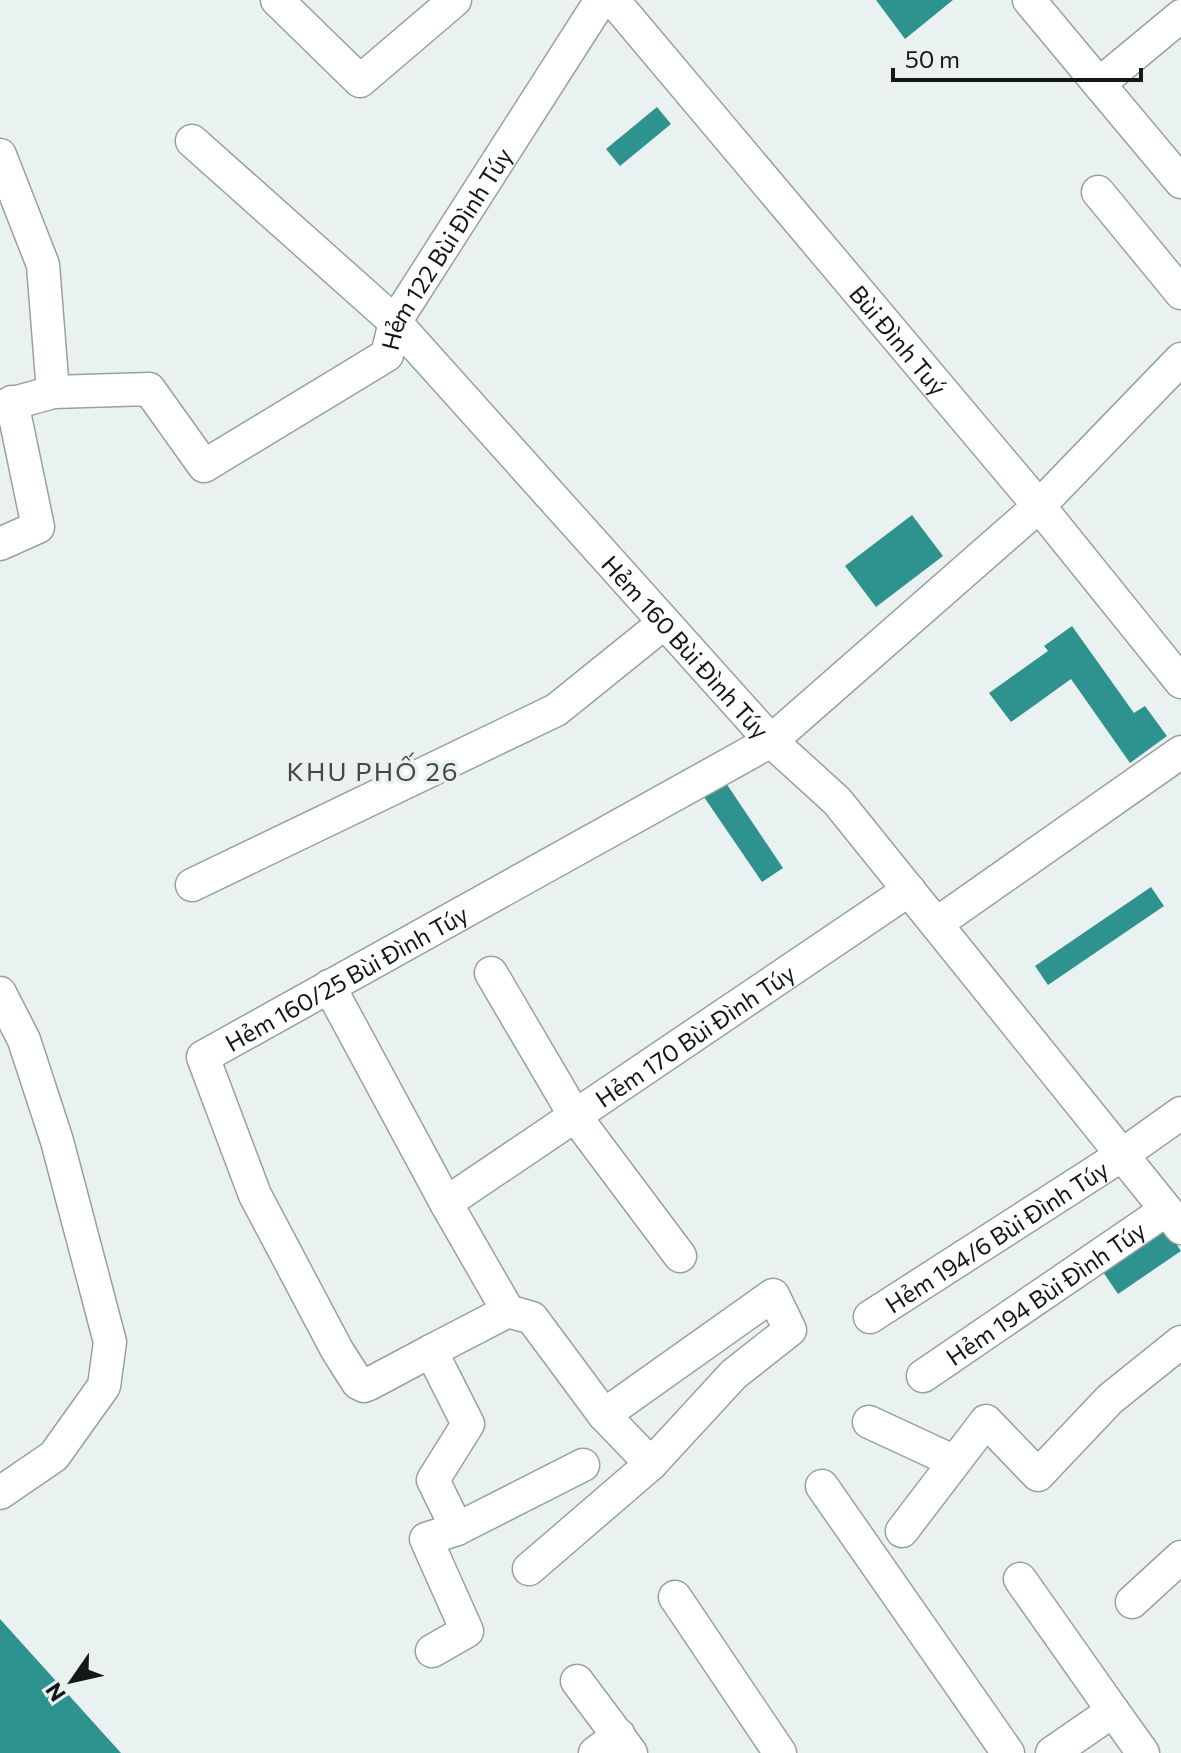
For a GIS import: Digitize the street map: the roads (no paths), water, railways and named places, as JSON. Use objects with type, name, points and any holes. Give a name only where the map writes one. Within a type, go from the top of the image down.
[{"type":"street","points":[[277,0],[360,81],[448,2]]},
{"type":"street","name":"Hẻm 122 Bùi Đình Túy","points":[[6,405],[53,392],[149,389],[204,466],[387,355],[395,322],[601,0]]},
{"type":"street","name":"Bùi Đình Tuý","points":[[613,0],[1039,506],[1181,682]]},
{"type":"street","points":[[1029,0],[1181,182]]},
{"type":"street","points":[[1099,84],[1181,16]]},
{"type":"street","name":"Hẻm 160 Bùi Đình Túy","points":[[192,141],[395,322],[771,741],[1039,506],[1181,359]]},
{"type":"street","points":[[0,155],[43,265],[53,392]]},
{"type":"street","points":[[1098,192],[1181,293]]},
{"type":"street","points":[[0,544],[38,527],[6,405]]},
{"type":"street","points":[[192,885],[556,710],[664,623]]},
{"type":"street","points":[[771,741],[837,801],[936,924],[1181,752]]},
{"type":"street","name":"Hẻm 160/25 Bùi Đình Túy","points":[[431,1351],[364,1386],[358,1383],[337,1350],[255,1195],[203,1057],[771,741]]},
{"type":"street","name":"Hẻm 170 Bùi Đình Túy","points":[[446,1203],[909,890]]},
{"type":"street","name":"Hẻm 194 Bùi Đình Túy","points":[[923,1376],[1174,1219],[936,924]]},
{"type":"street","points":[[491,973],[575,1116],[680,1256]]},
{"type":"street","points":[[329,986],[508,1311]]},
{"type":"street","points":[[0,993],[24,1040],[57,1141],[110,1342],[104,1386],[54,1456],[0,1493]]},
{"type":"street","points":[[1122,1155],[1181,1113]]},
{"type":"street","name":"Hẻm 194/6 Bùi Đình Túy","points":[[870,1317],[1122,1155]]},
{"type":"street","points":[[529,1569],[651,1464],[734,1374],[790,1330],[773,1295],[604,1415]]},
{"type":"street","points":[[457,1529],[433,1480],[468,1424],[431,1351],[508,1311],[532,1318],[604,1415],[651,1464]]},
{"type":"street","points":[[902,1531],[986,1421],[1038,1475],[1110,1399],[1181,1342]]},
{"type":"street","points":[[705,1344],[734,1374]]},
{"type":"street","points":[[869,1422],[953,1461]]},
{"type":"street","points":[[432,1651],[467,1631],[426,1539],[457,1529],[583,1465]]},
{"type":"street","points":[[822,1486],[1008,1753]]},
{"type":"street","points":[[1132,1602],[1181,1557]]},
{"type":"street","points":[[1020,1579],[1143,1753]]},
{"type":"street","points":[[675,1597],[780,1753]]},
{"type":"street","points":[[577,1681],[615,1747]]},
{"type":"street","points":[[1052,1753],[1113,1711]]},
{"type":"district","name":"KHU PHỐ 26","points":[[373,770]]}]
